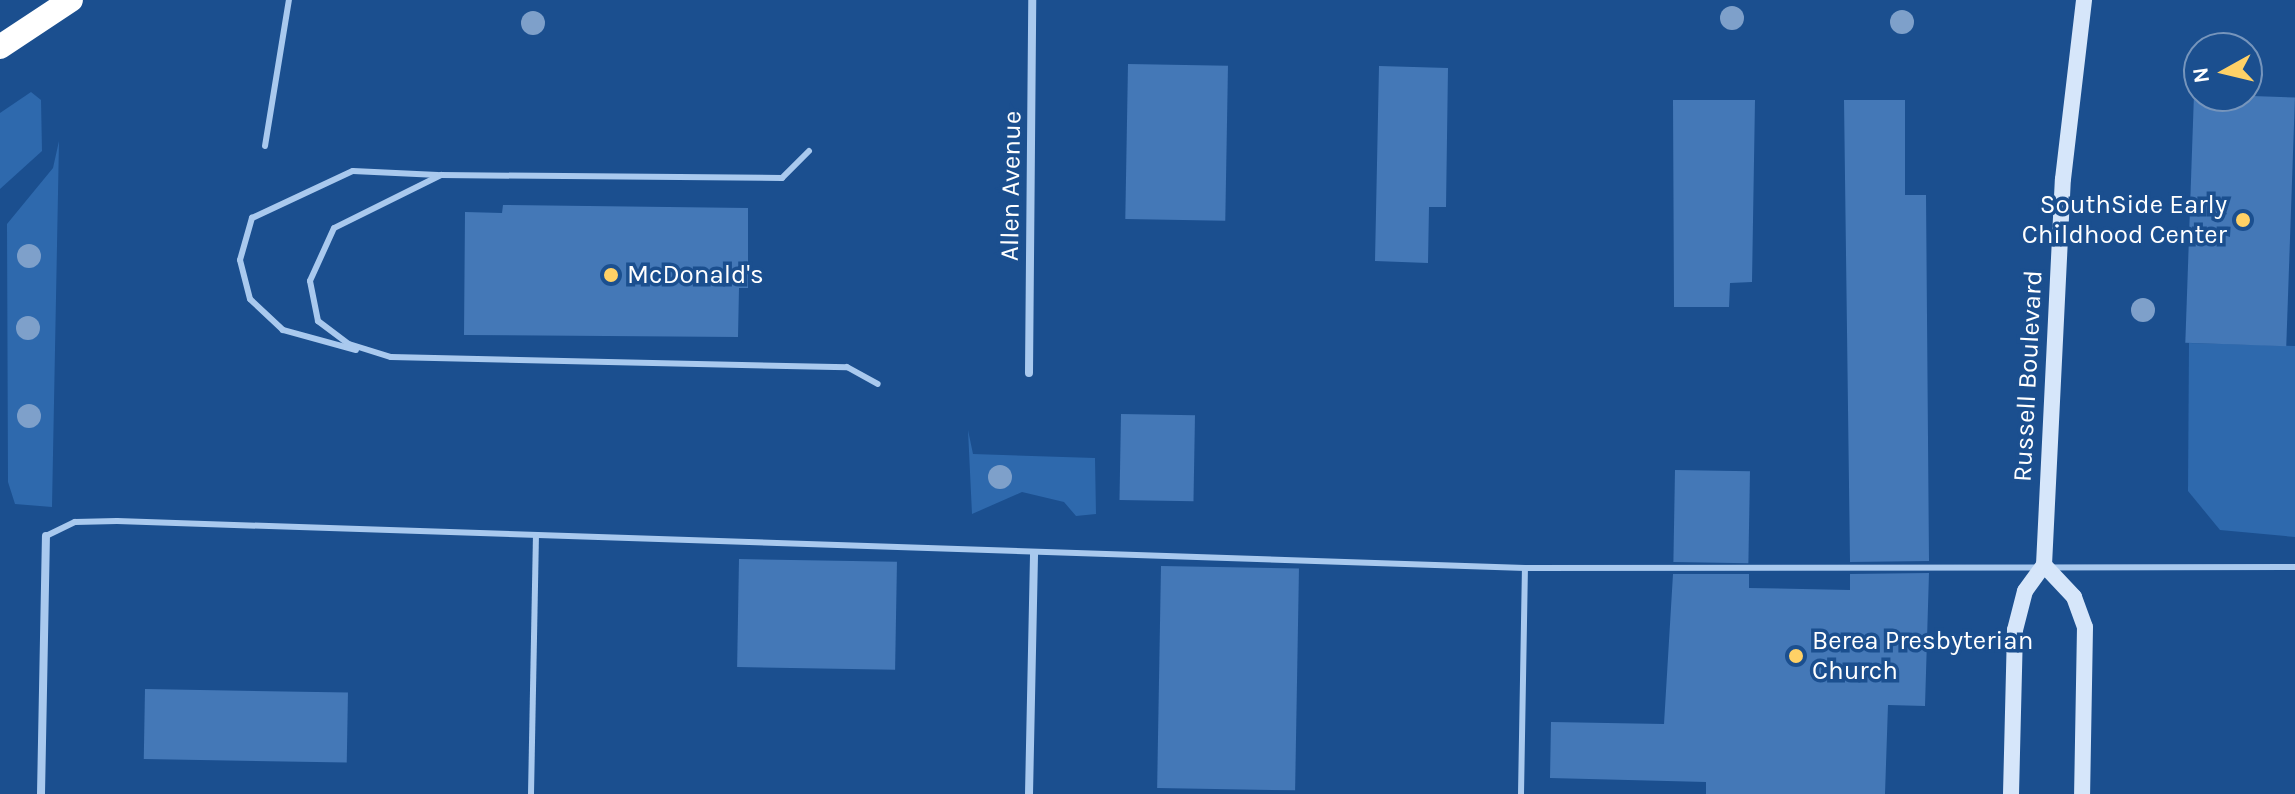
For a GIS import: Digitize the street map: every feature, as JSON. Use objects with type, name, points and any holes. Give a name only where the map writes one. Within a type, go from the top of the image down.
[{"type":"highway","points":[[0,47],[71,0]]},
{"type":"main road","name":"Russell Boulevard","points":[[2011,794],[2015,630],[2025,591],[2044,565],[2063,179],[2084,0]]},
{"type":"main road","points":[[2044,565],[2074,597],[2085,627],[2082,794]]},
{"type":"street","name":"Allen Avenue","points":[[1029,373],[1032,0]]},
{"type":"street","points":[[41,794],[46,536]]},
{"type":"street","points":[[1029,794],[1034,554]]},
{"type":"lane","points":[[265,146],[289,0]]},
{"type":"lane","points":[[809,151],[782,178],[441,175],[353,171],[252,218],[240,260],[250,299],[283,330],[391,357],[847,367],[878,384]]},
{"type":"lane","points":[[391,357],[349,344],[318,321],[310,281],[334,228],[441,175]]},
{"type":"lane","points":[[46,536],[75,522],[117,521],[1525,568],[2295,567]]},
{"type":"lane","points":[[531,794],[536,535]]},
{"type":"lane","points":[[1521,794],[1525,568]]},
{"type":"shaded area","points":[[31,92],[41,100],[42,151],[0,189],[0,113]]},
{"type":"shaded area","points":[[59,141],[52,507],[15,504],[8,482],[7,224],[53,168]]},
{"type":"shaded area","points":[[2189,343],[2295,346],[2295,537],[2220,530],[2188,491]]},
{"type":"shaded area","points":[[968,430],[973,454],[1095,458],[1096,514],[1076,516],[1064,502],[1022,492],[972,514]]},
{"type":"building","points":[[1128,64],[1228,66],[1225,221],[1125,219]]},
{"type":"building","points":[[1379,66],[1448,68],[1446,207],[1429,207],[1428,263],[1375,261]]},
{"type":"building","name":"SouthSide Early Childhood Center","points":[[2263,96],[2295,98],[2286,346],[2185,343],[2193,112],[2263,112]]},
{"type":"building","points":[[1673,100],[1755,100],[1752,282],[1730,283],[1729,307],[1674,307]]},
{"type":"building","points":[[1844,100],[1905,100],[1905,195],[1926,195],[1929,561],[1850,562]]},
{"type":"building","name":"McDonald's","points":[[503,205],[748,208],[748,288],[739,288],[738,337],[464,335],[465,212],[502,213]]},
{"type":"building","points":[[1121,414],[1195,415],[1193,501],[1119,500]]},
{"type":"building","points":[[1675,470],[1750,471],[1748,563],[1673,562]]},
{"type":"building","points":[[739,559],[897,562],[895,670],[737,667]]},
{"type":"building","points":[[1161,566],[1299,568],[1295,790],[1157,788]]},
{"type":"building","points":[[1929,573],[1925,706],[1888,705],[1885,794],[1706,794],[1706,782],[1550,778],[1551,722],[1664,724],[1673,574],[1749,574],[1749,588],[1850,590],[1850,574]]},
{"type":"building","points":[[145,689],[348,693],[347,763],[144,759]]},
{"type":"place","name":"SouthSide Early Childhood Center","points":[[2243,220]]},
{"type":"place","name":"McDonald's","points":[[611,275]]},
{"type":"place","name":"Berea Presbyterian Church","points":[[1796,656]]}]
